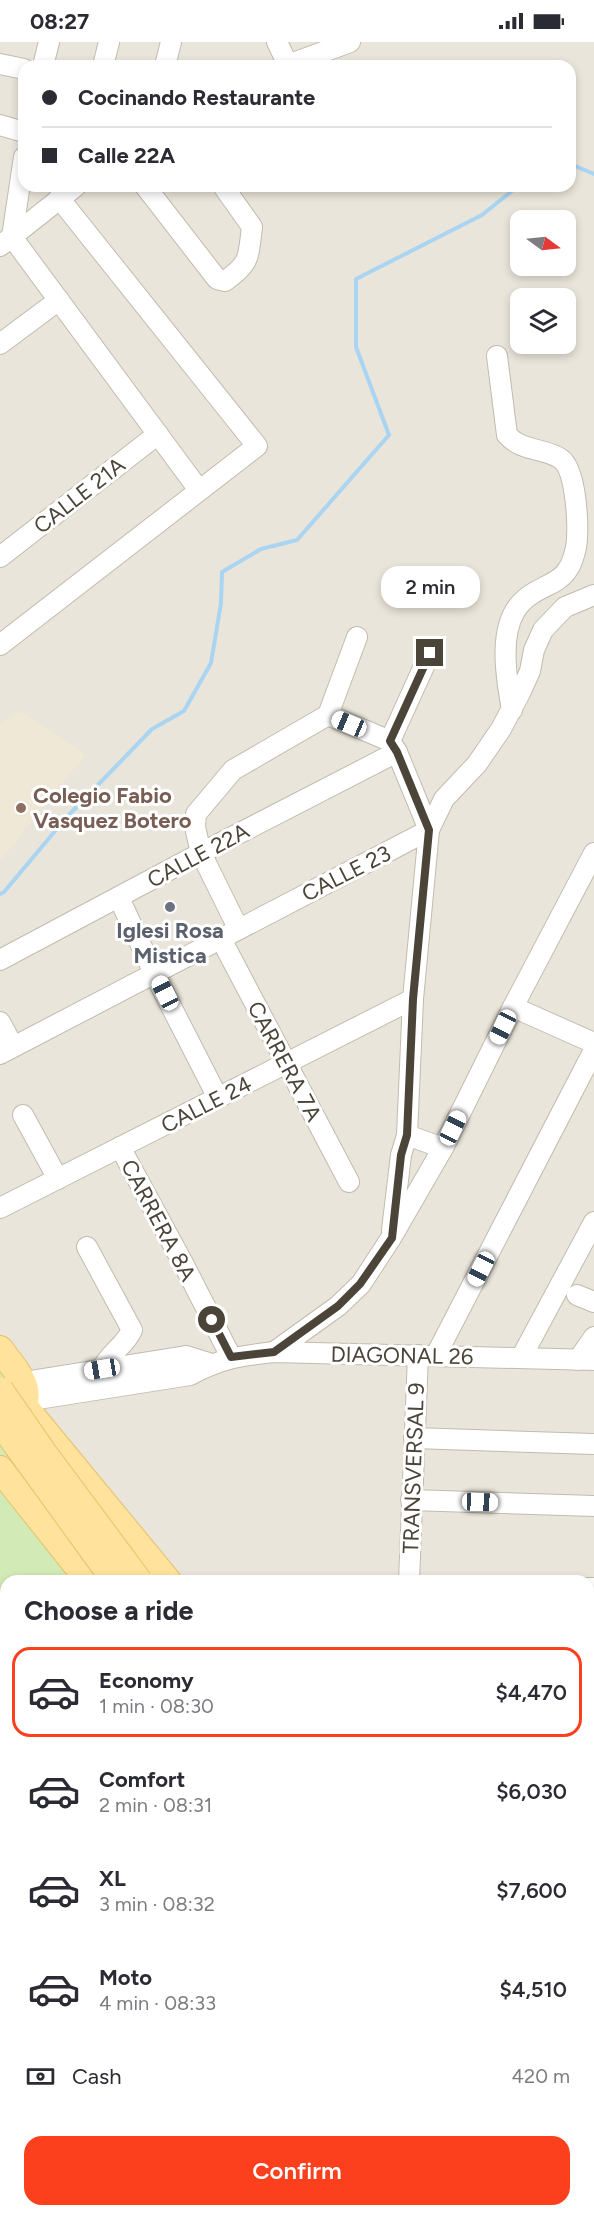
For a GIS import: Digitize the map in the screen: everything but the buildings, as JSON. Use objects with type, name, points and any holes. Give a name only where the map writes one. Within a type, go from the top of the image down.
[{"type":"main road","points":[[0,1430],[13,1422],[12,1379]]},
{"type":"main road","points":[[12,1379],[43,1452],[135,1575]]},
{"type":"main road","points":[[12,1379],[163,1575]]},
{"type":"main road","points":[[0,1422],[111,1575]]},
{"type":"main road","points":[[0,1469],[84,1575]]},
{"type":"street","points":[[45,60],[49,42]]},
{"type":"street","points":[[104,60],[109,42]]},
{"type":"street","points":[[166,60],[171,42]]},
{"type":"street","points":[[277,42],[284,60]]},
{"type":"street","points":[[300,60],[350,42]]},
{"type":"street","points":[[0,64],[18,68]]},
{"type":"street","points":[[0,125],[18,130]]},
{"type":"street","points":[[3,243],[18,181]]},
{"type":"street","points":[[3,243],[67,192]]},
{"type":"street","points":[[0,645],[257,446],[71,192]]},
{"type":"street","points":[[150,192],[217,279],[225,281],[241,270],[248,256],[252,227],[227,192]]},
{"type":"street","points":[[3,243],[59,300],[199,490]]},
{"type":"street","points":[[0,344],[59,300]]},
{"type":"street","points":[[498,356],[507,435],[513,442],[561,459],[572,476],[578,540],[568,569],[559,579],[529,594],[514,612],[509,630],[505,669],[512,710]]},
{"type":"street","name":"CALLE 21A","points":[[0,556],[158,434]]},
{"type":"street","points":[[392,1238],[401,1155],[407,1135],[413,999],[429,830],[444,799],[477,764],[512,710],[530,671],[534,650],[543,630],[565,607],[594,595]]},
{"type":"street","points":[[238,928],[201,853],[195,827],[196,814],[232,770],[328,715],[357,638]]},
{"type":"street","points":[[393,746],[430,653]]},
{"type":"street","points":[[328,715],[393,746],[429,830]]},
{"type":"street","name":"CALLE 22A","points":[[0,960],[119,898],[393,746]]},
{"type":"street","name":"CALLE 23","points":[[7,1050],[429,830]]},
{"type":"street","points":[[274,1352],[338,1306],[360,1284],[392,1238],[443,1148],[513,1007],[594,853]]},
{"type":"street","points":[[119,898],[154,974],[219,1098]]},
{"type":"street","name":"CARRERA 7A","points":[[221,939],[349,1182]]},
{"type":"street","name":"CALLE 24","points":[[0,1208],[413,999]]},
{"type":"street","points":[[513,1007],[594,1043]]},
{"type":"street","points":[[0,1022],[7,1050]]},
{"type":"street","points":[[427,1355],[594,1050]]},
{"type":"street","points":[[23,1115],[58,1179]]},
{"type":"street","points":[[407,1135],[443,1148]]},
{"type":"street","name":"CARRERA 8A","points":[[120,1147],[231,1357]]},
{"type":"street","points":[[521,1358],[594,1222]]},
{"type":"street","points":[[87,1247],[132,1330],[129,1338],[105,1361],[102,1369]]},
{"type":"street","points":[[586,1360],[594,1337]]},
{"type":"street","name":"DIAGONAL 26","points":[[12,1379],[180,1377],[231,1357],[274,1352],[586,1360]]},
{"type":"street","name":"TRANSVERSAL 9","points":[[409,1575],[414,1438],[427,1355]]},
{"type":"street","points":[[12,1379],[102,1369],[186,1356],[212,1364]]},
{"type":"street","points":[[414,1438],[594,1444]]},
{"type":"street","points":[[411,1500],[594,1506]]},
{"type":"shaded area","points":[[0,42],[594,42],[594,1575],[115,1575],[0,1393]]},
{"type":"shaded area","name":"Colegio Fabio Vasquez Botero","points":[[21,711],[85,755],[0,861],[0,725]]},
{"type":"green space","points":[[0,1349],[25,1391],[163,1575],[0,1575]]},
{"type":"waterway","points":[[576,166],[594,174]]},
{"type":"waterway","points":[[0,894],[66,818],[152,729],[184,711],[211,663],[221,603],[222,572],[261,549],[297,540],[389,435],[356,347],[356,279],[482,215],[511,192]]},
{"type":"place","name":"Colegio Fabio Vasquez Botero","points":[[21,808]]},
{"type":"place","name":"Iglesi Rosa Mistica","points":[[170,907]]},
{"type":"route","points":[[212,1320],[231,1357],[274,1352],[338,1306],[360,1284],[392,1238],[401,1155],[407,1135],[413,999],[429,830],[397,752],[390,741],[430,653]]}]
